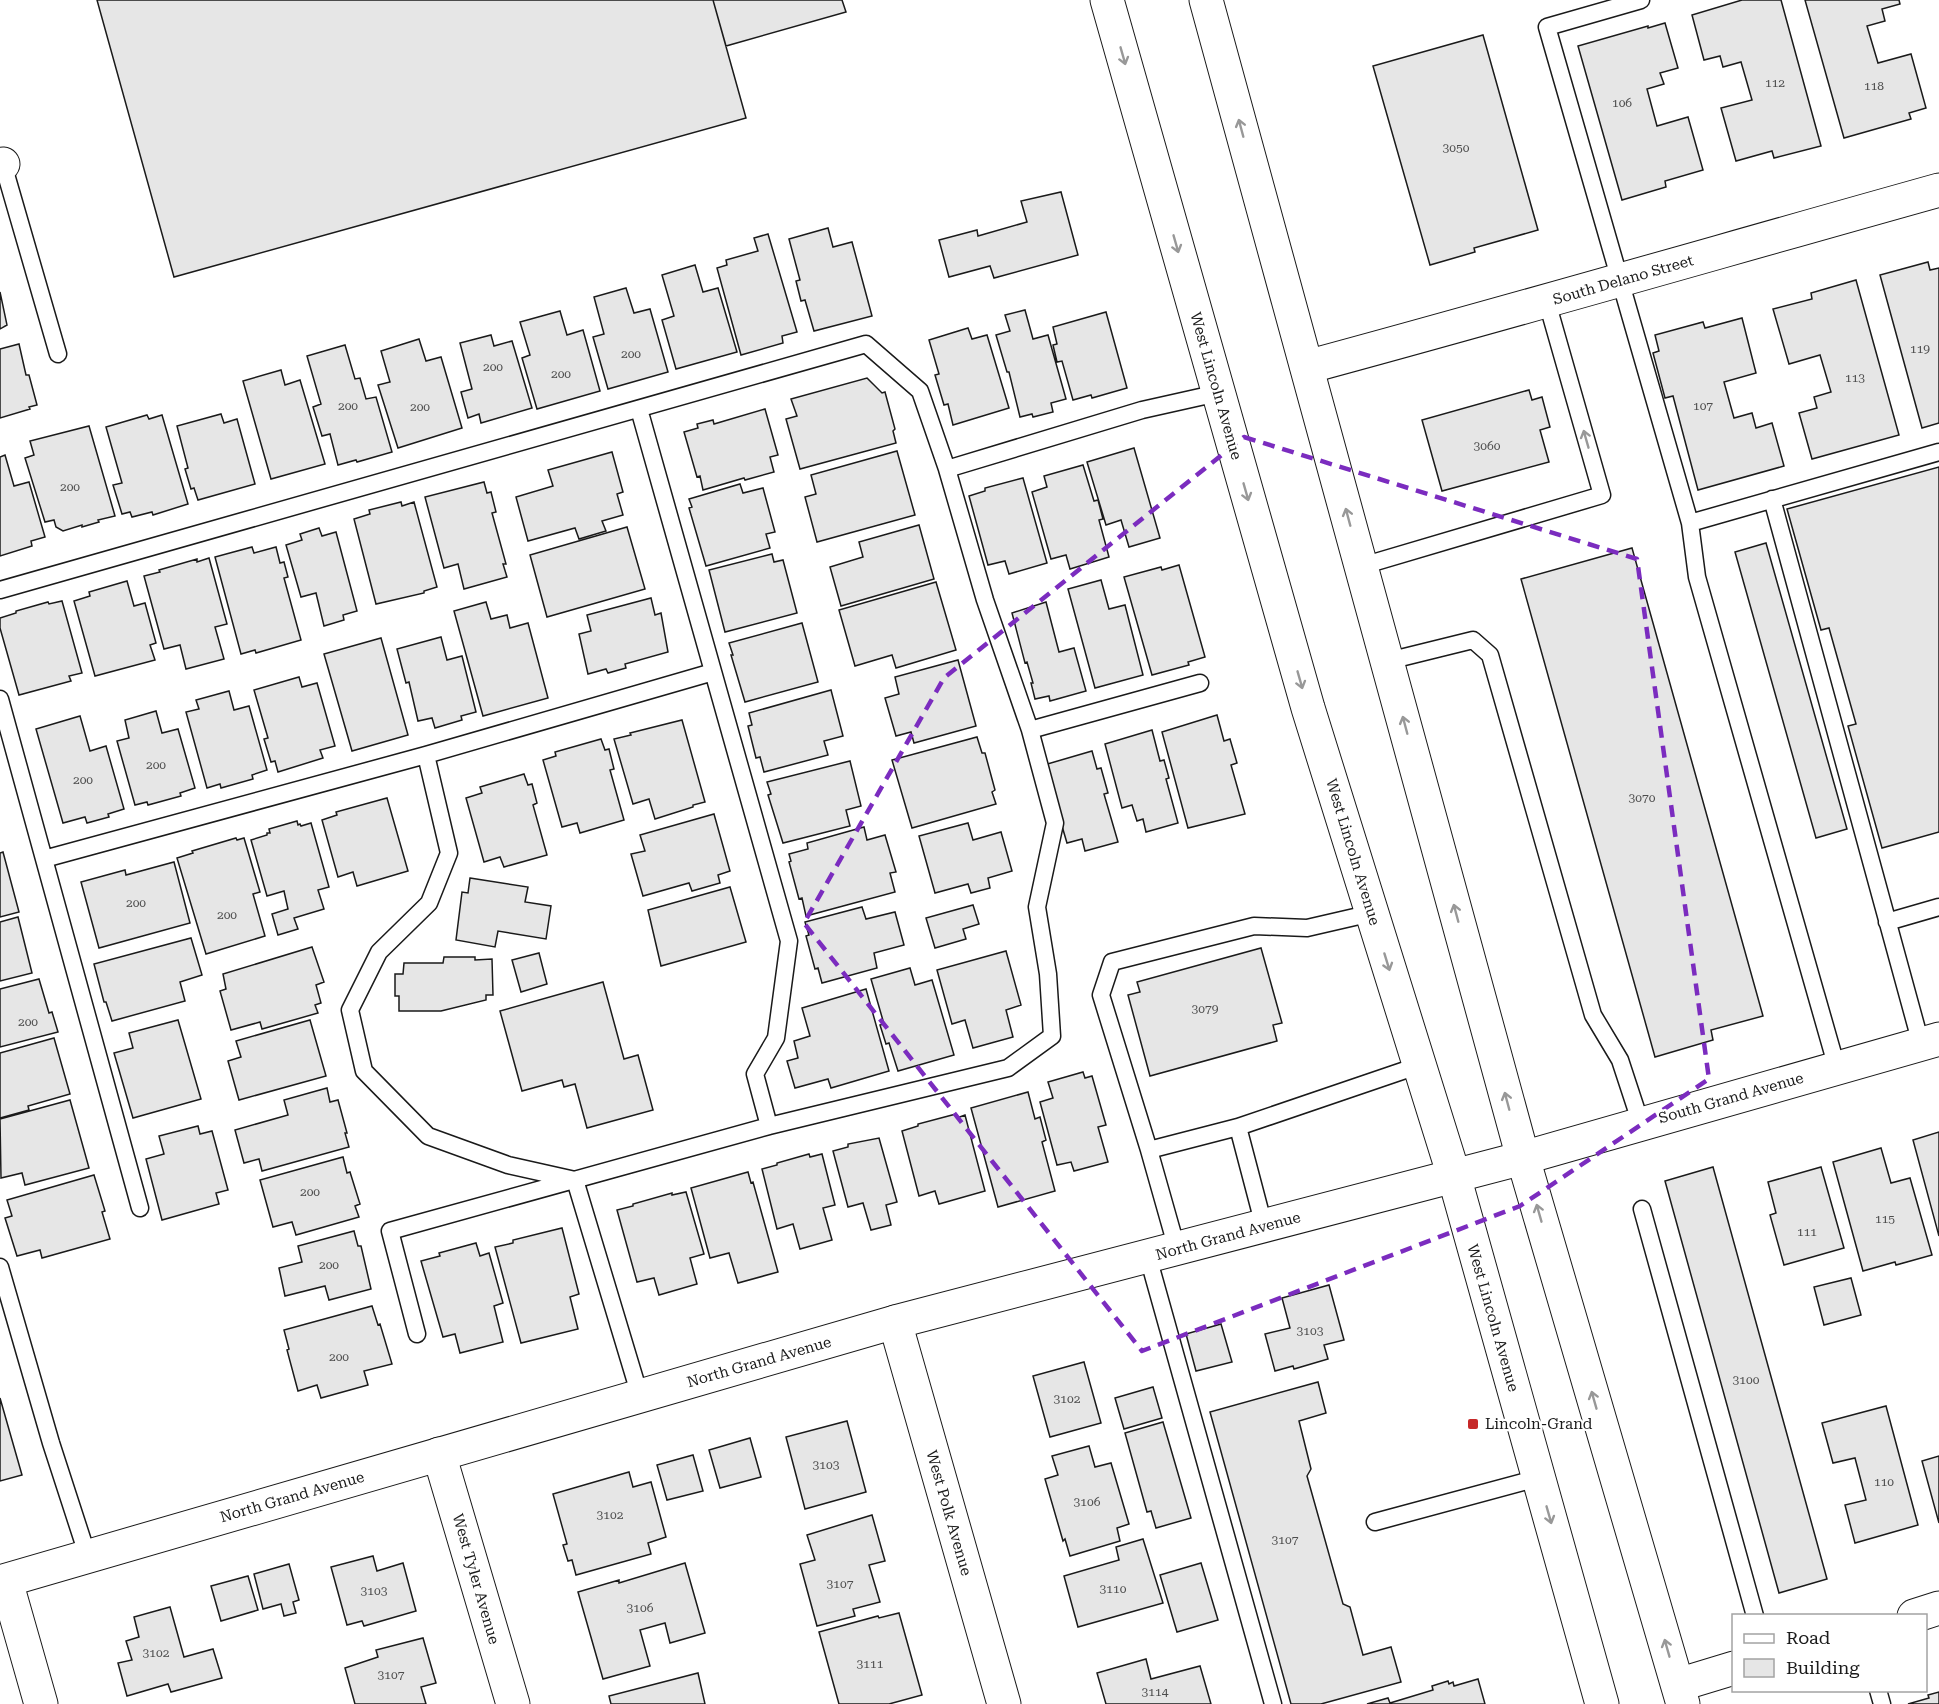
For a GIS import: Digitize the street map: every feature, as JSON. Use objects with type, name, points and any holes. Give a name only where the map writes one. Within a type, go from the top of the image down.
[{"type":"street","name":"West Lincoln Avenue","points":[[1107,0],[1308,708],[1454,1176],[1602,1704]]},
{"type":"street","points":[[1206,0],[1523,1158],[1680,1695],[1732,1669]]},
{"type":"street","name":"South Delano Street","points":[[1307,367],[1547,302],[1939,190]]},
{"type":"street","name":"South Grand Avenue","points":[[1523,1158],[1930,1041]]},
{"type":"street","name":"North Grand Avenue","points":[[3,1582],[895,1322],[1523,1158]]},
{"type":"street","name":"West Polk Avenue","points":[[895,1322],[1004,1704]]},
{"type":"street","name":"West Tyler Avenue","points":[[439,1454],[513,1704]]},
{"type":"street","points":[[3,1582],[41,1704]]},
{"type":"street","points":[[1920,1614],[1939,1608]]},
{"type":"lane","points":[[1641,0],[1547,27],[1690,523],[1697,578],[1837,1068]]},
{"type":"lane","points":[[2,165],[58,354]]},
{"type":"lane","points":[[1362,566],[1602,495],[1547,302]]},
{"type":"lane","points":[[0,590],[866,344],[921,391],[985,600],[1030,730],[1055,823],[1037,907],[1048,974],[1052,1036],[1008,1068],[769,1126],[390,1232],[417,1334]]},
{"type":"lane","points":[[946,469],[1142,410],[1218,393]]},
{"type":"lane","points":[[639,409],[789,941],[776,1038],[755,1074],[769,1126]]},
{"type":"lane","points":[[1690,523],[1939,452]]},
{"type":"lane","points":[[1772,499],[1887,922],[1930,1041]]},
{"type":"lane","points":[[1388,661],[1473,640],[1490,654],[1593,1015],[1620,1060],[1641,1124]]},
{"type":"lane","points":[[44,859],[426,755],[713,672]]},
{"type":"lane","points":[[1030,730],[1200,683]]},
{"type":"lane","points":[[0,699],[140,1208]]},
{"type":"lane","points":[[426,755],[449,853],[429,903],[379,952],[350,1010],[364,1071],[428,1136],[508,1165],[575,1180]]},
{"type":"lane","points":[[1887,922],[1939,907]]},
{"type":"lane","points":[[1273,1704],[1162,1253],[1149,1150],[1101,995],[1112,963],[1254,926],[1308,928],[1372,912]]},
{"type":"lane","points":[[1149,1150],[1238,1127],[1420,1065]]},
{"type":"lane","points":[[1238,1127],[1264,1226]]},
{"type":"lane","points":[[575,1180],[640,1396]]},
{"type":"lane","points":[[1642,1209],[1754,1614]]},
{"type":"lane","points":[[0,1267],[51,1443],[88,1557]]},
{"type":"lane","points":[[1375,1522],[1538,1478]]},
{"type":"highlighted area","points":[[1244,437],[1637,559],[1709,1079],[1520,1206],[1142,1351],[804,923],[944,678]]},
{"type":"building","points":[[97,0],[713,0],[746,118],[174,277]]},
{"type":"building","points":[[713,0],[842,0],[846,12],[726,46]]},
{"type":"building","points":[[1742,0],[1781,0],[1821,146],[1774,158],[1772,151],[1736,161],[1721,108],[1752,100],[1741,62],[1723,67],[1720,56],[1704,60],[1692,15]]},
{"type":"building","points":[[1805,0],[1899,0],[1900,4],[1882,9],[1885,21],[1867,26],[1878,63],[1911,54],[1926,108],[1909,113],[1911,119],[1844,138]]},
{"type":"building","points":[[1665,23],[1678,68],[1660,73],[1664,84],[1647,89],[1657,126],[1688,117],[1703,170],[1665,181],[1666,187],[1622,200],[1578,46]]},
{"type":"building","points":[[1483,35],[1538,230],[1474,248],[1475,252],[1430,265],[1373,66]]},
{"type":"building","points":[[1061,192],[1078,255],[994,278],[990,266],[949,277],[939,240],[977,230],[978,236],[1027,222],[1021,201]]},
{"type":"building","points":[[828,228],[833,247],[852,242],[872,316],[814,331],[805,300],[801,301],[796,281],[800,280],[789,239]]},
{"type":"building","points":[[768,234],[797,332],[782,336],[783,343],[741,355],[717,268],[727,265],[726,260],[758,251],[754,238]]},
{"type":"building","points":[[1928,262],[1930,270],[1939,268],[1939,423],[1922,428],[1880,275]]},
{"type":"building","points":[[695,265],[703,292],[718,288],[737,352],[676,369],[662,320],[674,316],[662,275]]},
{"type":"building","points":[[1856,280],[1899,435],[1812,459],[1799,413],[1817,408],[1814,397],[1831,392],[1820,355],[1789,364],[1773,309],[1812,299],[1811,293]]},
{"type":"building","points":[[626,288],[634,313],[650,309],[668,372],[608,389],[593,337],[604,334],[594,297]]},
{"type":"building","points":[[0,292],[7,325],[0,329]]},
{"type":"building","points":[[1025,310],[1033,339],[1048,335],[1066,399],[1051,403],[1053,412],[1033,417],[1032,414],[1020,417],[1009,372],[1007,372],[996,335],[1010,331],[1005,315]]},
{"type":"building","points":[[560,311],[567,335],[583,330],[600,391],[537,409],[522,358],[530,355],[520,322]]},
{"type":"building","points":[[1106,312],[1127,388],[1092,398],[1091,395],[1073,400],[1062,361],[1057,362],[1053,345],[1057,344],[1053,327]]},
{"type":"building","points":[[1742,318],[1756,373],[1724,382],[1734,418],[1752,413],[1756,428],[1772,423],[1784,466],[1698,490],[1673,396],[1665,398],[1653,353],[1659,351],[1655,335],[1703,322],[1705,328]]},
{"type":"building","points":[[968,328],[972,339],[987,335],[1009,408],[953,425],[948,404],[944,405],[935,375],[939,374],[929,340]]},
{"type":"building","points":[[491,335],[494,346],[512,341],[532,408],[481,423],[479,414],[468,418],[461,392],[472,389],[460,343]]},
{"type":"building","points":[[419,339],[426,361],[441,357],[462,428],[398,448],[378,385],[390,382],[381,351]]},
{"type":"building","points":[[19,344],[26,375],[29,375],[37,405],[0,418],[0,349]]},
{"type":"building","points":[[345,345],[355,379],[360,378],[366,399],[376,397],[392,452],[338,465],[330,434],[322,436],[313,407],[321,404],[307,356]]},
{"type":"building","points":[[281,370],[285,385],[300,380],[325,464],[271,479],[243,381]]},
{"type":"building","points":[[867,378],[882,393],[885,392],[895,429],[893,431],[896,443],[800,469],[786,419],[797,416],[791,399]]},
{"type":"building","points":[[1529,390],[1532,400],[1542,397],[1550,427],[1540,430],[1549,462],[1442,491],[1422,420]]},
{"type":"building","points":[[765,409],[778,455],[770,457],[774,472],[703,490],[684,432],[698,428],[697,424],[713,420],[714,424]]},
{"type":"building","points":[[221,414],[224,423],[237,419],[255,484],[198,500],[194,488],[191,489],[185,469],[188,468],[177,426]]},
{"type":"building","points":[[147,415],[149,419],[162,415],[188,504],[153,515],[152,512],[132,517],[130,512],[122,514],[113,485],[122,483],[106,427]]},
{"type":"building","points":[[89,426],[115,516],[63,531],[56,527],[54,520],[45,522],[25,458],[34,455],[30,441]]},
{"type":"building","points":[[1134,448],[1160,538],[1129,547],[1121,520],[1106,525],[1087,462]]},
{"type":"building","points":[[897,451],[915,515],[817,542],[805,497],[816,494],[811,475]]},
{"type":"building","points":[[612,452],[623,492],[617,494],[623,515],[602,521],[606,531],[579,539],[575,528],[528,541],[516,497],[553,486],[548,470]]},
{"type":"building","points":[[5,455],[14,486],[29,482],[45,537],[31,541],[32,546],[0,556],[0,457]]},
{"type":"building","points":[[1083,465],[1094,501],[1098,500],[1103,519],[1099,520],[1109,557],[1070,569],[1066,555],[1051,559],[1032,492],[1047,487],[1044,476]]},
{"type":"building","points":[[1939,467],[1939,832],[1882,848],[1848,726],[1856,724],[1829,628],[1821,630],[1787,509]]},
{"type":"building","points":[[1023,478],[1047,563],[1009,574],[1005,561],[988,565],[969,496],[985,491],[985,488]]},
{"type":"building","points":[[484,482],[487,493],[491,492],[496,512],[492,513],[506,564],[503,564],[507,577],[464,589],[458,564],[444,568],[425,497]]},
{"type":"building","points":[[740,484],[743,493],[763,488],[775,532],[766,534],[770,548],[706,566],[689,508],[692,507],[689,499]]},
{"type":"building","points":[[401,502],[402,506],[414,502],[437,587],[424,591],[424,593],[376,604],[354,519],[370,514],[369,510]]},
{"type":"building","points":[[919,525],[934,579],[841,606],[830,567],[863,557],[859,542]]},
{"type":"building","points":[[627,527],[645,589],[547,617],[530,555]]},
{"type":"building","points":[[319,528],[322,536],[336,532],[357,611],[343,615],[344,620],[324,626],[316,593],[301,597],[286,545],[302,540],[300,534]]},
{"type":"building","points":[[1766,543],[1847,829],[1816,838],[1735,552]]},
{"type":"building","points":[[252,547],[254,553],[276,547],[280,563],[284,562],[288,577],[284,578],[301,640],[256,653],[255,650],[241,654],[215,557]]},
{"type":"building","points":[[1632,548],[1763,1016],[1711,1030],[1713,1040],[1655,1057],[1521,579]]},
{"type":"building","points":[[772,554],[774,562],[783,560],[797,613],[725,632],[709,570]]},
{"type":"building","points":[[209,558],[227,624],[215,627],[224,659],[186,669],[180,645],[164,649],[144,576],[197,559],[197,562]]},
{"type":"building","points":[[1179,565],[1205,657],[1188,662],[1189,665],[1152,675],[1124,577],[1161,567],[1162,570]]},
{"type":"building","points":[[1101,580],[1109,609],[1125,605],[1143,675],[1095,688],[1068,589]]},
{"type":"building","points":[[127,581],[134,606],[145,603],[156,643],[150,645],[155,660],[95,676],[74,601],[90,596],[89,592]]},
{"type":"building","points":[[936,582],[956,650],[896,668],[892,655],[855,666],[839,610]]},
{"type":"building","points":[[651,598],[655,615],[661,613],[668,652],[625,664],[626,668],[608,673],[606,669],[588,674],[579,634],[591,631],[587,615]]},
{"type":"building","points":[[62,601],[82,673],[69,676],[71,681],[19,695],[0,628],[0,618],[48,602],[49,604]]},
{"type":"building","points":[[486,602],[491,619],[507,615],[510,628],[528,623],[548,698],[483,716],[454,611]]},
{"type":"building","points":[[1046,602],[1059,652],[1074,648],[1086,691],[1050,701],[1049,696],[1035,699],[1031,683],[1033,683],[1027,662],[1025,663],[1012,613]]},
{"type":"building","points":[[802,623],[818,682],[745,702],[729,643]]},
{"type":"building","points":[[441,637],[447,660],[462,656],[476,712],[461,716],[462,720],[435,728],[432,718],[418,721],[409,682],[406,683],[397,649]]},
{"type":"building","points":[[381,638],[408,735],[352,751],[324,654]]},
{"type":"building","points":[[958,660],[976,726],[914,743],[911,732],[896,736],[885,698],[899,694],[895,677]]},
{"type":"building","points":[[299,677],[302,687],[317,683],[335,746],[320,750],[323,758],[278,772],[275,761],[271,762],[264,739],[268,738],[254,690]]},
{"type":"building","points":[[831,690],[843,736],[824,741],[828,755],[764,772],[760,757],[756,758],[748,726],[752,725],[749,713]]},
{"type":"building","points":[[229,691],[234,710],[249,706],[267,770],[252,775],[253,779],[221,788],[220,784],[207,788],[186,712],[199,709],[196,700]]},
{"type":"building","points":[[156,711],[162,733],[178,729],[195,788],[180,793],[181,796],[148,805],[147,802],[135,805],[117,741],[129,738],[125,720]]},
{"type":"building","points":[[1217,715],[1224,741],[1230,739],[1237,763],[1231,765],[1245,814],[1188,828],[1162,732]]},
{"type":"building","points":[[80,716],[90,751],[106,746],[124,809],[108,814],[109,817],[87,823],[85,817],[63,823],[36,729]]},
{"type":"building","points":[[682,720],[705,802],[655,819],[649,799],[633,804],[614,739]]},
{"type":"building","points":[[1152,730],[1160,761],[1164,760],[1169,778],[1166,779],[1178,823],[1146,832],[1143,819],[1137,821],[1132,805],[1122,808],[1105,744]]},
{"type":"building","points":[[977,737],[982,753],[985,753],[995,790],[992,792],[996,804],[912,828],[892,760]]},
{"type":"building","points":[[601,739],[605,750],[609,749],[614,769],[610,770],[624,820],[580,833],[577,823],[562,827],[543,760],[556,756],[555,752]]},
{"type":"building","points":[[1092,751],[1097,769],[1101,768],[1108,793],[1104,794],[1118,842],[1085,851],[1082,839],[1067,843],[1044,765]]},
{"type":"building","points":[[850,761],[861,806],[846,810],[850,826],[783,843],[768,795],[771,794],[767,782]]},
{"type":"building","points":[[524,774],[528,785],[532,784],[537,803],[533,805],[547,855],[504,867],[500,857],[484,862],[466,798],[482,793],[480,787]]},
{"type":"building","points":[[387,798],[408,871],[357,886],[353,872],[338,877],[322,820],[337,815],[336,812]]},
{"type":"building","points":[[714,814],[730,871],[718,875],[720,883],[692,891],[689,883],[643,896],[631,854],[645,851],[640,835]]},
{"type":"building","points":[[297,821],[301,826],[311,823],[329,887],[318,890],[324,909],[294,918],[298,929],[278,935],[272,914],[288,909],[284,891],[267,896],[251,840],[267,835],[270,833],[269,829]]},
{"type":"building","points":[[968,823],[973,840],[1001,832],[1012,871],[988,878],[990,888],[971,893],[968,884],[935,893],[919,836]]},
{"type":"building","points":[[864,827],[867,840],[885,835],[896,872],[890,873],[895,892],[806,916],[802,898],[799,899],[789,854],[808,849],[807,843]]},
{"type":"building","points":[[236,838],[237,840],[244,838],[260,892],[253,894],[265,936],[206,954],[177,858],[193,853],[192,851]]},
{"type":"building","points":[[3,852],[19,912],[0,917],[0,853]]},
{"type":"building","points":[[174,862],[190,923],[99,948],[81,882],[125,870],[126,875]]},
{"type":"building","points":[[470,878],[528,887],[525,902],[551,906],[546,939],[498,931],[495,947],[456,940],[462,892],[468,893]]},
{"type":"building","points":[[730,887],[746,942],[661,966],[648,910]]},
{"type":"building","points":[[973,905],[979,924],[963,929],[966,939],[935,948],[926,918]]},
{"type":"building","points":[[862,907],[866,919],[895,912],[904,945],[874,953],[877,968],[822,983],[818,968],[815,969],[806,936],[809,935],[805,922]]},
{"type":"building","points":[[18,917],[32,973],[0,981],[0,922]]},
{"type":"building","points":[[191,938],[202,975],[180,982],[185,1001],[112,1021],[106,1002],[104,1002],[94,964]]},
{"type":"building","points":[[312,947],[324,982],[316,985],[321,1003],[315,1005],[318,1013],[262,1029],[260,1022],[231,1030],[220,991],[226,989],[223,974]]},
{"type":"building","points":[[1261,948],[1282,1023],[1273,1025],[1277,1041],[1150,1076],[1128,995],[1140,992],[1137,982]]},
{"type":"building","points":[[1006,951],[1021,1005],[1006,1010],[1013,1037],[973,1048],[965,1020],[952,1024],[937,970]]},
{"type":"building","points":[[539,953],[547,984],[521,992],[512,960]]},
{"type":"building","points":[[444,957],[492,959],[493,995],[486,995],[486,1000],[441,1011],[399,1011],[399,996],[395,996],[395,974],[403,974],[404,963],[443,963]]},
{"type":"building","points":[[910,968],[915,985],[932,980],[954,1055],[898,1071],[889,1043],[886,1044],[880,1025],[884,1024],[871,979]]},
{"type":"building","points":[[39,979],[49,1013],[52,1012],[58,1032],[0,1047],[0,989]]},
{"type":"building","points":[[603,982],[624,1059],[638,1055],[653,1110],[587,1128],[575,1084],[564,1087],[562,1080],[522,1091],[500,1011]]},
{"type":"building","points":[[866,989],[889,1071],[831,1088],[828,1079],[795,1088],[787,1061],[798,1058],[794,1041],[810,1036],[802,1008]]},
{"type":"building","points":[[178,1020],[201,1099],[133,1118],[114,1053],[133,1048],[129,1033]]},
{"type":"building","points":[[310,1020],[326,1076],[239,1100],[228,1061],[241,1057],[236,1041]]},
{"type":"building","points":[[54,1038],[70,1094],[28,1106],[29,1110],[0,1118],[0,1053]]},
{"type":"building","points":[[1083,1072],[1085,1078],[1092,1076],[1106,1125],[1098,1127],[1108,1162],[1074,1171],[1071,1162],[1057,1165],[1040,1102],[1053,1098],[1048,1082]]},
{"type":"building","points":[[327,1088],[330,1102],[338,1100],[349,1147],[262,1171],[259,1159],[244,1163],[235,1130],[288,1115],[284,1100]]},
{"type":"building","points":[[1028,1092],[1035,1119],[1040,1117],[1046,1140],[1042,1142],[1055,1191],[998,1207],[971,1108]]},
{"type":"building","points":[[70,1100],[89,1168],[25,1185],[22,1173],[1,1178],[0,1119]]},
{"type":"building","points":[[956,1114],[957,1118],[965,1115],[985,1191],[939,1204],[935,1191],[919,1196],[902,1131],[918,1126],[918,1124]]},
{"type":"building","points":[[198,1126],[200,1134],[212,1131],[228,1190],[216,1193],[219,1204],[162,1220],[146,1159],[164,1154],[159,1136]]},
{"type":"building","points":[[1939,1132],[1939,1236],[1913,1140]]},
{"type":"building","points":[[879,1138],[897,1202],[886,1205],[891,1225],[871,1230],[863,1203],[848,1207],[833,1151],[848,1147],[848,1144]]},
{"type":"building","points":[[1881,1148],[1891,1183],[1910,1178],[1932,1255],[1863,1271],[1833,1162]]},
{"type":"building","points":[[809,1154],[810,1157],[822,1154],[835,1205],[823,1208],[832,1240],[800,1249],[793,1224],[777,1229],[762,1169]]},
{"type":"building","points":[[343,1157],[360,1204],[355,1206],[359,1217],[296,1235],[292,1222],[273,1227],[260,1180]]},
{"type":"building","points":[[1713,1167],[1827,1579],[1779,1593],[1665,1181]]},
{"type":"building","points":[[1821,1167],[1844,1248],[1784,1265],[1770,1215],[1776,1213],[1768,1182]]},
{"type":"building","points":[[748,1172],[751,1183],[753,1182],[778,1272],[738,1283],[729,1253],[710,1258],[691,1188]]},
{"type":"building","points":[[94,1175],[105,1211],[102,1212],[110,1239],[42,1258],[40,1250],[17,1256],[5,1218],[12,1216],[7,1200]]},
{"type":"building","points":[[686,1192],[704,1254],[690,1258],[697,1284],[659,1295],[654,1278],[637,1282],[617,1210],[672,1193],[672,1195]]},
{"type":"building","points":[[562,1228],[579,1294],[570,1297],[578,1329],[521,1343],[495,1247],[513,1243],[513,1240]]},
{"type":"building","points":[[354,1231],[358,1246],[361,1246],[371,1289],[329,1300],[325,1286],[285,1296],[279,1268],[302,1262],[298,1246]]},
{"type":"building","points":[[476,1243],[480,1256],[489,1253],[503,1303],[494,1306],[503,1342],[460,1353],[455,1334],[443,1337],[421,1261],[440,1256],[439,1253]]},
{"type":"building","points":[[1851,1278],[1861,1315],[1824,1325],[1814,1287]]},
{"type":"building","points":[[1329,1285],[1344,1340],[1324,1345],[1328,1359],[1294,1369],[1293,1366],[1275,1371],[1265,1334],[1290,1328],[1282,1298]]},
{"type":"building","points":[[372,1306],[392,1364],[364,1371],[368,1385],[321,1398],[317,1385],[298,1391],[284,1330]]},
{"type":"building","points":[[1221,1324],[1232,1362],[1196,1371],[1186,1334]]},
{"type":"building","points":[[1084,1362],[1101,1423],[1050,1437],[1033,1376]]},
{"type":"building","points":[[1318,1382],[1326,1413],[1299,1421],[1311,1469],[1307,1476],[1343,1604],[1350,1607],[1363,1655],[1391,1647],[1401,1682],[1321,1704],[1291,1704],[1210,1412]]},
{"type":"building","points":[[1153,1387],[1162,1418],[1124,1429],[1115,1398]]},
{"type":"building","points":[[0,1398],[22,1475],[0,1481]]},
{"type":"building","points":[[1886,1406],[1918,1525],[1855,1543],[1845,1505],[1866,1500],[1855,1458],[1833,1463],[1822,1423]]},
{"type":"building","points":[[847,1421],[866,1492],[805,1509],[786,1437]]},
{"type":"building","points":[[1163,1422],[1191,1518],[1156,1528],[1151,1511],[1147,1512],[1125,1433]]},
{"type":"building","points":[[750,1438],[761,1477],[720,1488],[709,1450]]},
{"type":"building","points":[[1089,1446],[1095,1467],[1111,1463],[1129,1524],[1117,1528],[1120,1541],[1070,1556],[1065,1539],[1063,1541],[1045,1479],[1058,1475],[1052,1456]]},
{"type":"building","points":[[693,1455],[703,1491],[667,1500],[657,1465]]},
{"type":"building","points":[[1939,1456],[1939,1523],[1922,1461]]},
{"type":"building","points":[[629,1472],[633,1487],[651,1482],[666,1537],[648,1543],[651,1554],[576,1575],[572,1560],[568,1561],[563,1545],[567,1544],[553,1494]]},
{"type":"building","points":[[872,1515],[885,1561],[869,1565],[880,1602],[853,1609],[855,1616],[817,1626],[800,1564],[815,1560],[807,1535]]},
{"type":"building","points":[[1143,1539],[1163,1603],[1078,1627],[1064,1576],[1119,1560],[1116,1547]]},
{"type":"building","points":[[373,1556],[377,1571],[403,1563],[416,1611],[364,1626],[362,1621],[347,1625],[331,1567]]},
{"type":"building","points":[[685,1563],[705,1633],[670,1643],[665,1623],[640,1630],[650,1666],[603,1679],[578,1592],[619,1580],[619,1583]]},
{"type":"building","points":[[1201,1563],[1218,1620],[1177,1632],[1160,1575]]},
{"type":"building","points":[[289,1564],[299,1600],[293,1602],[296,1613],[284,1616],[281,1604],[263,1609],[254,1574]]},
{"type":"building","points":[[248,1576],[258,1610],[221,1621],[211,1586]]},
{"type":"building","points":[[170,1607],[184,1657],[213,1649],[222,1678],[171,1692],[168,1684],[127,1696],[118,1663],[132,1660],[126,1641],[139,1637],[134,1617]]},
{"type":"building","points":[[899,1613],[922,1695],[889,1704],[839,1704],[819,1632],[878,1616],[879,1618]]},
{"type":"building","points":[[423,1638],[436,1683],[421,1687],[426,1704],[355,1704],[345,1668],[378,1657],[376,1650]]},
{"type":"building","points":[[1146,1659],[1151,1679],[1200,1666],[1211,1704],[1106,1704],[1097,1673]]},
{"type":"building","points":[[698,1673],[705,1704],[611,1704],[609,1696]]},
{"type":"building","points":[[1478,1679],[1485,1704],[1367,1704],[1388,1698],[1390,1703],[1433,1690],[1432,1686],[1448,1681],[1449,1684],[1453,1682],[1454,1686]]},
{"type":"building","points":[[1939,1692],[1939,1704],[1908,1704],[1929,1698],[1928,1695]]},
{"type":"place","name":"Lincoln-Grand","points":[[1473,1424]]}]
